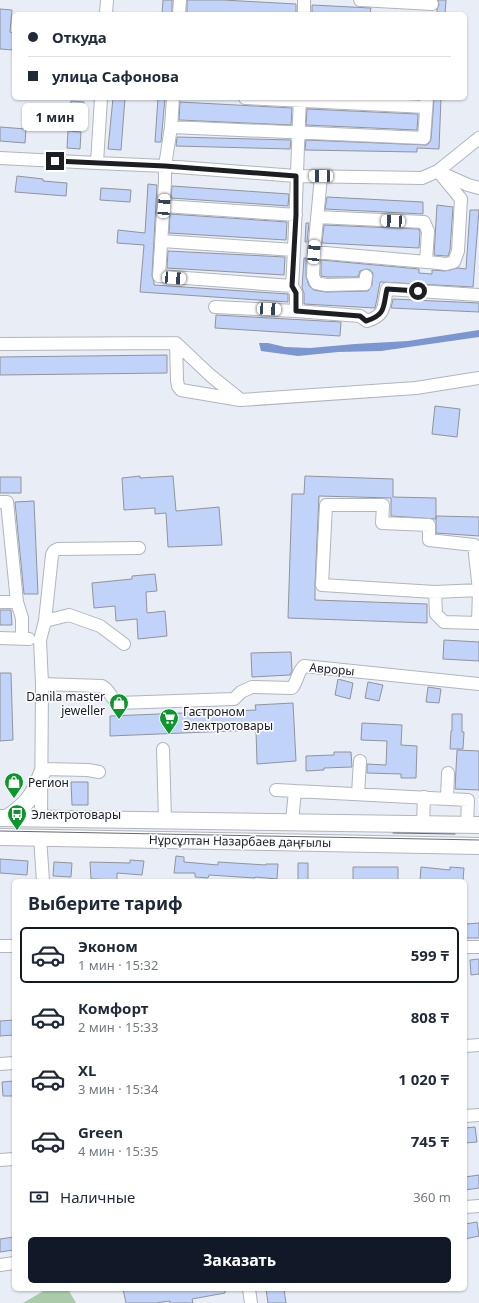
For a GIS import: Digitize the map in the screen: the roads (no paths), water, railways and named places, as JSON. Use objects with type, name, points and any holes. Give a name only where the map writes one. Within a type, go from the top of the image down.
[{"type":"main road","points":[[3,818],[29,800],[36,788],[42,771]]},
{"type":"main road","name":"Нұрсұлтан Назарбаев даңғылы","points":[[3,818],[41,820],[292,821],[473,825]]},
{"type":"main road","points":[[40,837],[41,820]]},
{"type":"main road","name":"Нұрсұлтан Назарбаев даңғылы","points":[[0,837],[479,846]]},
{"type":"street","points":[[106,12],[107,0]]},
{"type":"street","points":[[179,12],[180,0]]},
{"type":"street","points":[[304,0],[304,12]]},
{"type":"street","points":[[360,0],[432,6]]},
{"type":"street","points":[[97,163],[101,100]]},
{"type":"street","points":[[173,100],[171,128],[165,166],[160,276],[292,286]]},
{"type":"street","points":[[296,311],[296,293],[292,286],[300,100]]},
{"type":"street","points":[[171,128],[424,138],[426,102],[342,100]]},
{"type":"street","points":[[0,158],[165,166],[296,176],[422,178],[438,171],[479,138]]},
{"type":"street","points":[[438,171],[468,185],[479,188]]},
{"type":"street","points":[[314,252],[446,264],[454,262],[458,251],[461,199],[438,171]]},
{"type":"street","points":[[321,176],[314,252],[313,276],[316,283],[326,285],[365,284],[366,276]]},
{"type":"street","points":[[164,206],[296,215]]},
{"type":"street","points":[[317,217],[424,222],[428,230],[426,262]]},
{"type":"street","points":[[162,241],[294,250]]},
{"type":"street","points":[[215,307],[360,316],[366,321],[376,318],[382,312],[387,289],[479,294]]},
{"type":"street","points":[[176,343],[177,380],[178,386],[181,390],[241,400],[416,388],[479,378]]},
{"type":"street","points":[[0,344],[176,343],[210,376],[241,400]]},
{"type":"street","points":[[0,502],[7,502],[16,602],[22,618],[22,638]]},
{"type":"street","points":[[435,592],[436,614],[444,622],[479,623],[479,590],[474,545],[429,540],[429,525],[382,523],[383,505],[326,505],[322,585],[435,592],[479,590]]},
{"type":"street","points":[[41,820],[42,684],[40,640],[46,621],[52,555],[54,551],[58,549],[138,548]]},
{"type":"street","points":[[0,602],[16,602]]},
{"type":"street","points":[[46,621],[69,615],[100,626],[124,644]]},
{"type":"street","points":[[0,638],[40,640]]},
{"type":"street","name":"Авроры","points":[[42,684],[102,686],[108,690],[114,701],[118,703],[234,699],[241,692],[252,687],[292,688],[296,682],[299,670],[304,666],[479,684]]},
{"type":"street","points":[[163,749],[165,820]]},
{"type":"street","points":[[358,794],[360,761]]},
{"type":"street","points":[[42,771],[88,770],[99,772]]},
{"type":"street","points":[[446,799],[448,773]]},
{"type":"street","points":[[276,790],[468,800],[473,825]]},
{"type":"street","points":[[292,821],[295,791]]},
{"type":"street","points":[[423,824],[424,797]]},
{"type":"street","points":[[40,837],[43,879]]},
{"type":"street","points":[[0,946],[12,946]]},
{"type":"street","points":[[467,947],[479,948]]},
{"type":"street","points":[[467,1046],[479,1045]]},
{"type":"street","points":[[0,1064],[12,1063]]},
{"type":"street","points":[[467,1116],[479,1115]]},
{"type":"street","points":[[0,1160],[12,1159]]},
{"type":"street","points":[[467,1207],[479,1206]]},
{"type":"street","points":[[0,1265],[12,1263]]},
{"type":"street","points":[[249,1291],[251,1303]]},
{"type":"water","points":[[479,330],[479,337],[381,351],[338,352],[298,356],[261,351],[259,343],[268,343],[285,347],[310,348],[408,341]]},
{"type":"tram line","points":[[0,831],[479,840]]},
{"type":"tram line","points":[[393,833],[455,834]]},
{"type":"place","name":"Danila master jeweller","points":[[119,720]]},
{"type":"place","name":"Гастроном Электротовары","points":[[169,735]]},
{"type":"place","name":"Регион","points":[[14,799]]},
{"type":"place","name":"Электротовары","points":[[17,831]]}]
